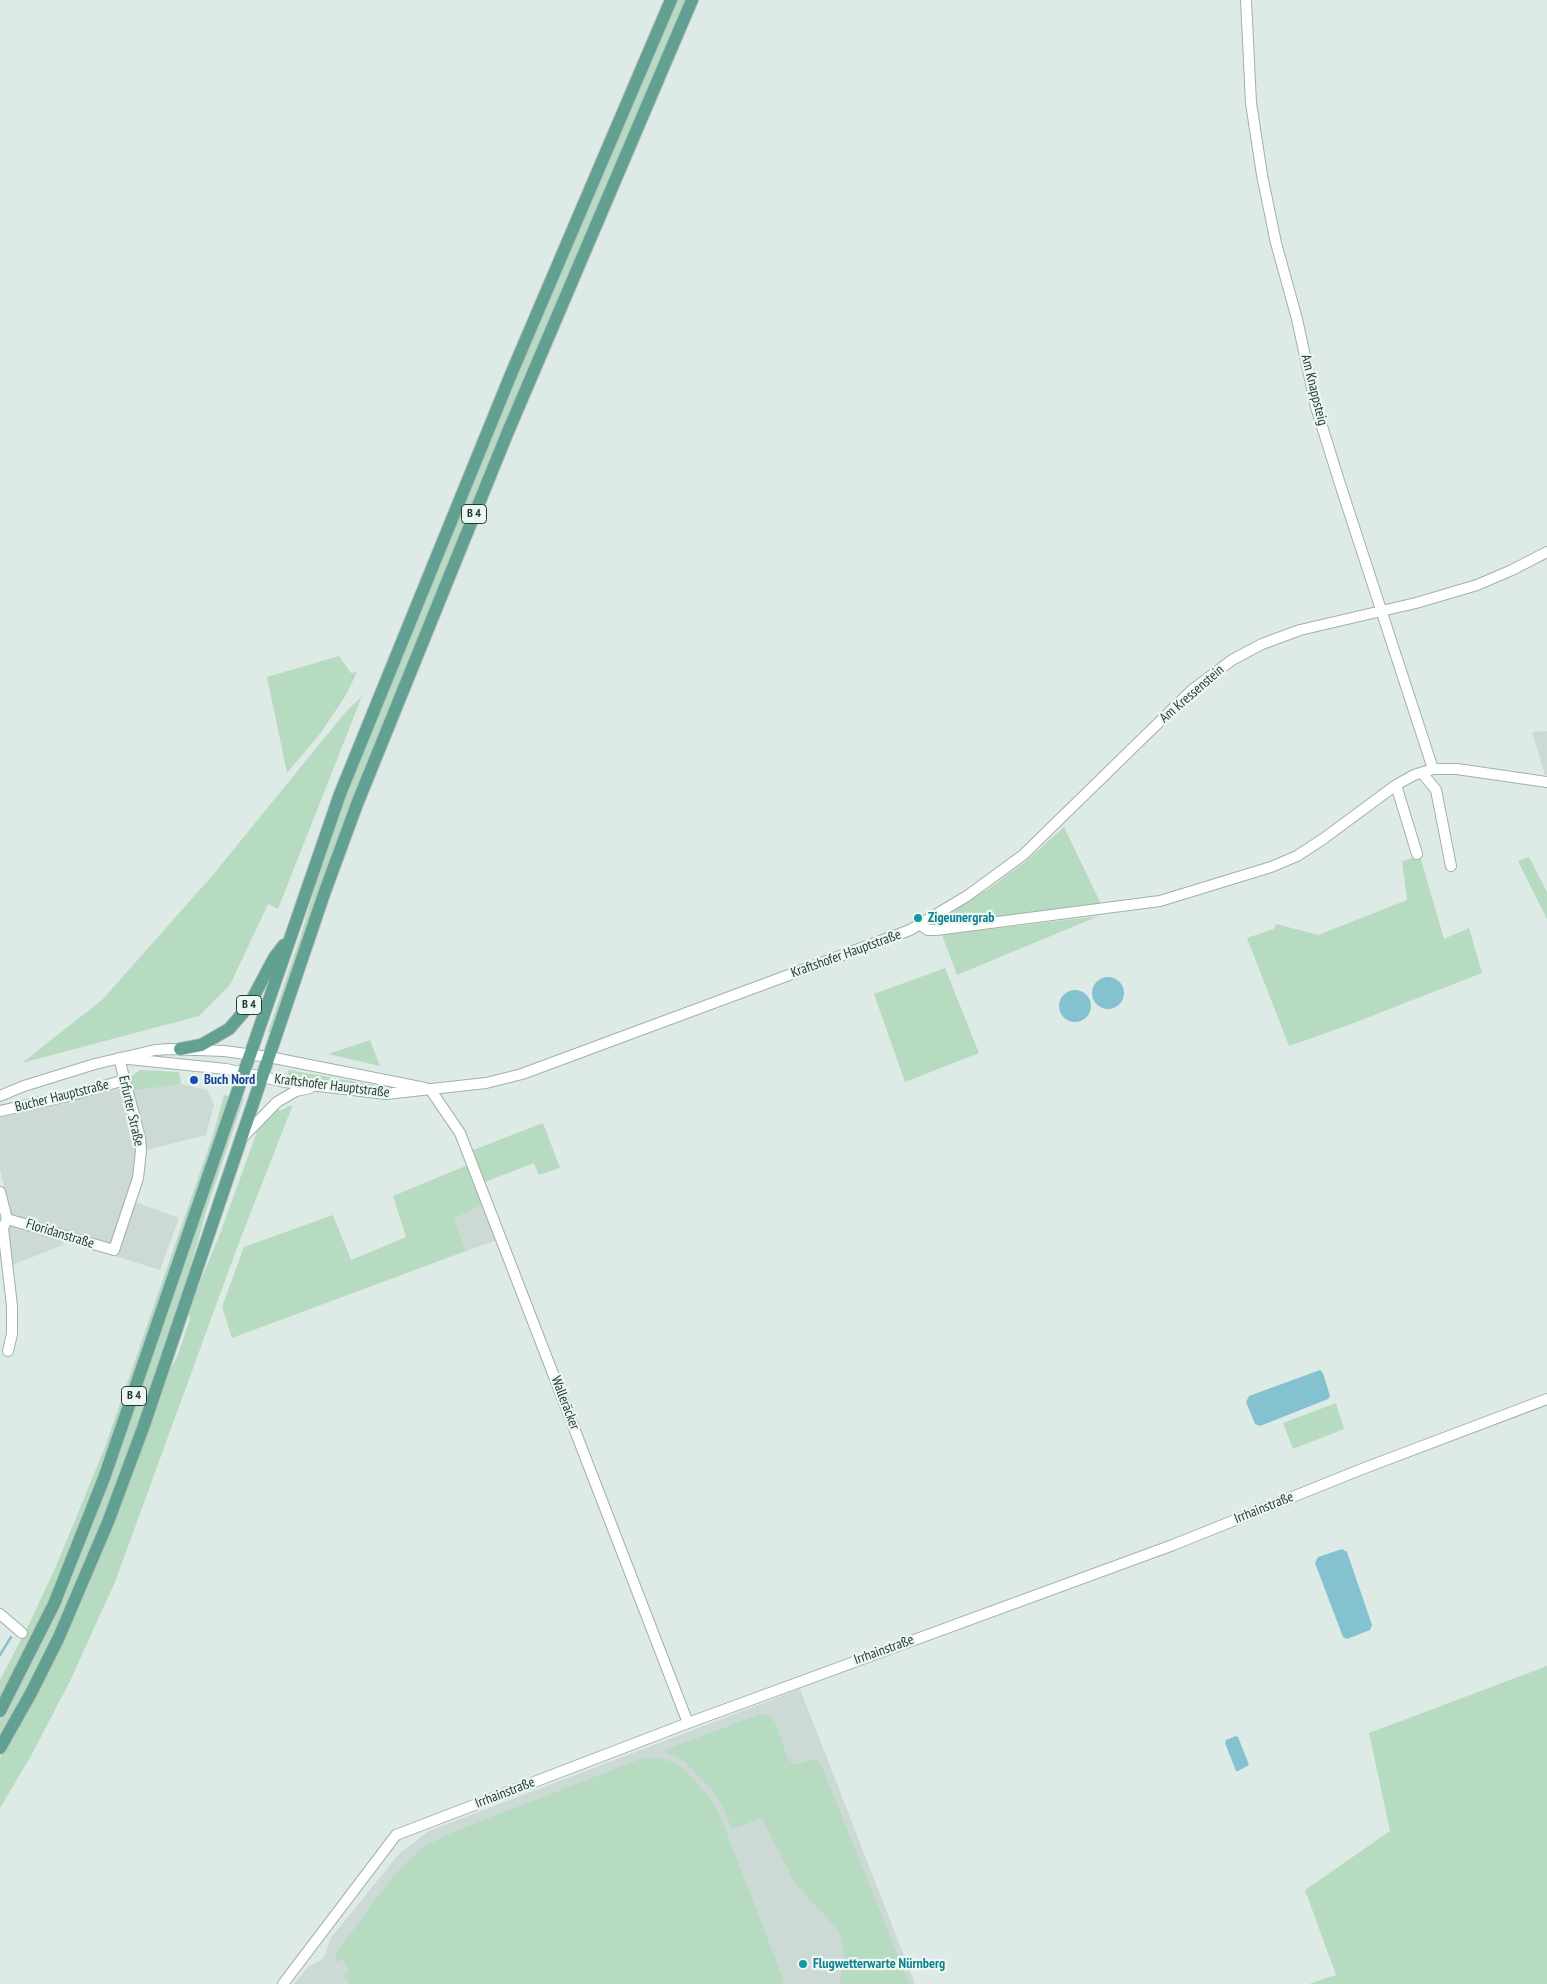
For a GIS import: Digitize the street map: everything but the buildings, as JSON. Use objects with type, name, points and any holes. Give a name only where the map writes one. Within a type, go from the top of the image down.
[{"type":"main road","name":"B 4","points":[[0,1711],[54,1604],[91,1512],[130,1406],[340,794],[512,372],[671,0]]},
{"type":"main road","name":"B 4","points":[[0,1748],[31,1693],[59,1637],[108,1522],[143,1428],[324,894],[357,804],[507,434],[692,0]]},
{"type":"main road","name":"B 4","points":[[180,1050],[201,1044],[228,1030],[248,1007],[274,958],[292,933]]},
{"type":"street","name":"Am Knappsteig","points":[[1246,0],[1251,104],[1262,175],[1276,243],[1297,319],[1316,407],[1433,769]]},
{"type":"street","name":"Am Kressenstein","points":[[920,925],[982,886],[1022,855],[1187,694],[1217,670],[1244,653],[1300,630],[1382,611],[1477,585],[1547,552]]},
{"type":"street","points":[[920,925],[928,930],[936,930],[1160,901],[1271,867],[1297,856],[1396,785],[1433,769],[1457,769],[1547,782]]},
{"type":"street","points":[[1422,773],[1436,790],[1451,866]]},
{"type":"street","points":[[1396,785],[1417,854]]},
{"type":"street","name":"Kraftshofer Hauptstraße","points":[[245,1072],[316,1086],[386,1094],[486,1083],[518,1076],[892,938],[920,925]]},
{"type":"street","name":"Bucher Hauptstraße","points":[[0,1096],[24,1086],[119,1058],[155,1050],[251,1055]]},
{"type":"street","name":"Kraftshofer Hauptstraße","points":[[251,1055],[430,1089]]},
{"type":"street","name":"Bucher Hauptstraße","points":[[119,1058],[245,1072]]},
{"type":"street","name":"Erfurter Straße","points":[[114,1250],[138,1178],[141,1151],[140,1138],[119,1058]]},
{"type":"street","name":"Bucher Hauptstraße","points":[[0,1111],[125,1080]]},
{"type":"street","points":[[242,1137],[277,1102],[296,1091],[316,1086]]},
{"type":"street","name":"Walleräcker","points":[[430,1089],[460,1133],[688,1723]]},
{"type":"street","points":[[0,1192],[7,1218],[3,1228],[12,1306],[12,1334],[8,1351]]},
{"type":"street","name":"Floridanstraße","points":[[7,1218],[114,1250]]},
{"type":"street","name":"Irrhainstraße","points":[[283,1984],[396,1835],[688,1723],[1173,1545],[1362,1469],[1547,1399]]},
{"type":"street","points":[[0,1614],[22,1633]]},
{"type":"shaded area","points":[[1547,731],[1547,775],[1545,775],[1532,732]]},
{"type":"shaded area","points":[[181,1084],[207,1090],[214,1105],[206,1135],[146,1150],[144,1165],[133,1201],[179,1218],[160,1270],[64,1240],[63,1245],[12,1265],[7,1229],[11,1214],[0,1169],[0,1117],[118,1089],[132,1091]]},
{"type":"shaded area","points":[[482,1204],[497,1240],[466,1251],[454,1219]]},
{"type":"shaded area","points":[[800,1689],[915,1984],[294,1984],[308,1967],[321,1960],[325,1955],[330,1939],[399,1854],[429,1831]]},
{"type":"green space","points":[[676,0],[686,0],[488,463],[353,800],[272,1032],[268,1032],[301,935],[331,832],[480,459]]},
{"type":"green space","points":[[339,656],[351,673],[357,672],[346,695],[320,734],[287,773],[267,677]]},
{"type":"green space","points":[[362,696],[278,909],[268,904],[230,985],[199,1016],[22,1063],[103,999],[212,876],[344,714]]},
{"type":"green space","points":[[1064,827],[1102,906],[937,924],[936,921],[988,889],[1025,862]]},
{"type":"green space","points":[[1420,856],[1444,939],[1469,928],[1482,973],[1289,1046],[1247,938],[1274,929],[1276,924],[1318,935],[1407,900],[1402,861]]},
{"type":"green space","points":[[1529,857],[1547,892],[1547,919],[1518,861]]},
{"type":"green space","points":[[1099,916],[957,975],[942,935]]},
{"type":"green space","points":[[945,968],[979,1053],[905,1082],[874,994]]},
{"type":"green space","points":[[370,1040],[380,1066],[328,1054]]},
{"type":"green space","points":[[140,1070],[179,1072],[181,1084],[132,1091],[131,1077]]},
{"type":"green space","points":[[289,1070],[374,1085],[375,1087],[322,1082],[287,1076]]},
{"type":"green space","points":[[224,1095],[229,1096],[228,1100],[110,1447],[63,1567],[38,1624],[0,1699],[0,1680],[57,1564],[105,1447],[214,1132]]},
{"type":"green space","points":[[241,1098],[244,1098],[207,1208],[183,1294],[120,1474],[74,1590],[40,1663],[0,1737],[0,1720],[22,1679]]},
{"type":"green space","points":[[291,1105],[292,1107],[238,1245],[115,1582],[70,1681],[32,1754],[0,1808],[0,1758],[8,1745],[165,1378],[177,1357],[190,1319],[188,1312],[221,1231],[258,1129],[277,1107],[280,1111]]},
{"type":"green space","points":[[543,1123],[560,1168],[539,1175],[534,1163],[485,1182],[473,1150]]},
{"type":"green space","points":[[468,1165],[482,1204],[454,1219],[466,1251],[232,1338],[222,1307],[244,1247],[333,1215],[351,1260],[406,1237],[393,1196]]},
{"type":"green space","points":[[1336,1403],[1344,1429],[1293,1449],[1283,1423]]},
{"type":"green space","points":[[1547,1666],[1547,1984],[1309,1984],[1336,1975],[1305,1890],[1390,1831],[1369,1733]]},
{"type":"green space","points":[[760,1714],[768,1716],[775,1722],[788,1759],[793,1764],[800,1764],[811,1760],[818,1761],[822,1767],[909,1984],[840,1984],[844,1952],[838,1930],[795,1883],[762,1818],[732,1829],[722,1805],[713,1791],[684,1761],[663,1751]]},
{"type":"green space","points":[[654,1758],[670,1761],[681,1766],[711,1799],[720,1816],[785,1984],[350,1984],[343,1975],[349,1972],[344,1959],[336,1962],[336,1954],[393,1876],[426,1846],[442,1837],[638,1760]]},
{"type":"water","points":[[1108,977],[1114,978],[1119,982],[1123,987],[1123,999],[1119,1004],[1114,1008],[1108,1009],[1102,1008],[1097,1004],[1093,999],[1092,993],[1093,987],[1097,982],[1102,978]]},
{"type":"water","points":[[1075,990],[1081,991],[1086,995],[1090,1000],[1090,1012],[1086,1017],[1081,1021],[1075,1022],[1069,1021],[1064,1017],[1060,1012],[1059,1006],[1060,1000],[1064,995],[1069,991]]},
{"type":"water","points":[[1320,1370],[1323,1373],[1330,1396],[1328,1399],[1260,1426],[1255,1424],[1246,1402],[1249,1396]]},
{"type":"water","points":[[1342,1549],[1347,1552],[1372,1625],[1370,1630],[1347,1639],[1343,1637],[1315,1563],[1318,1557]]},
{"type":"water","points":[[1236,1736],[1249,1765],[1238,1771],[1236,1771],[1225,1743],[1226,1740]]},
{"type":"waterway","points":[[0,1655],[11,1637]]},
{"type":"place","name":"Zigeunergrab","points":[[918,918]]},
{"type":"place","name":"Buch Nord","points":[[194,1080]]},
{"type":"place","name":"Flugwetterwarte Nürnberg","points":[[803,1964]]}]
